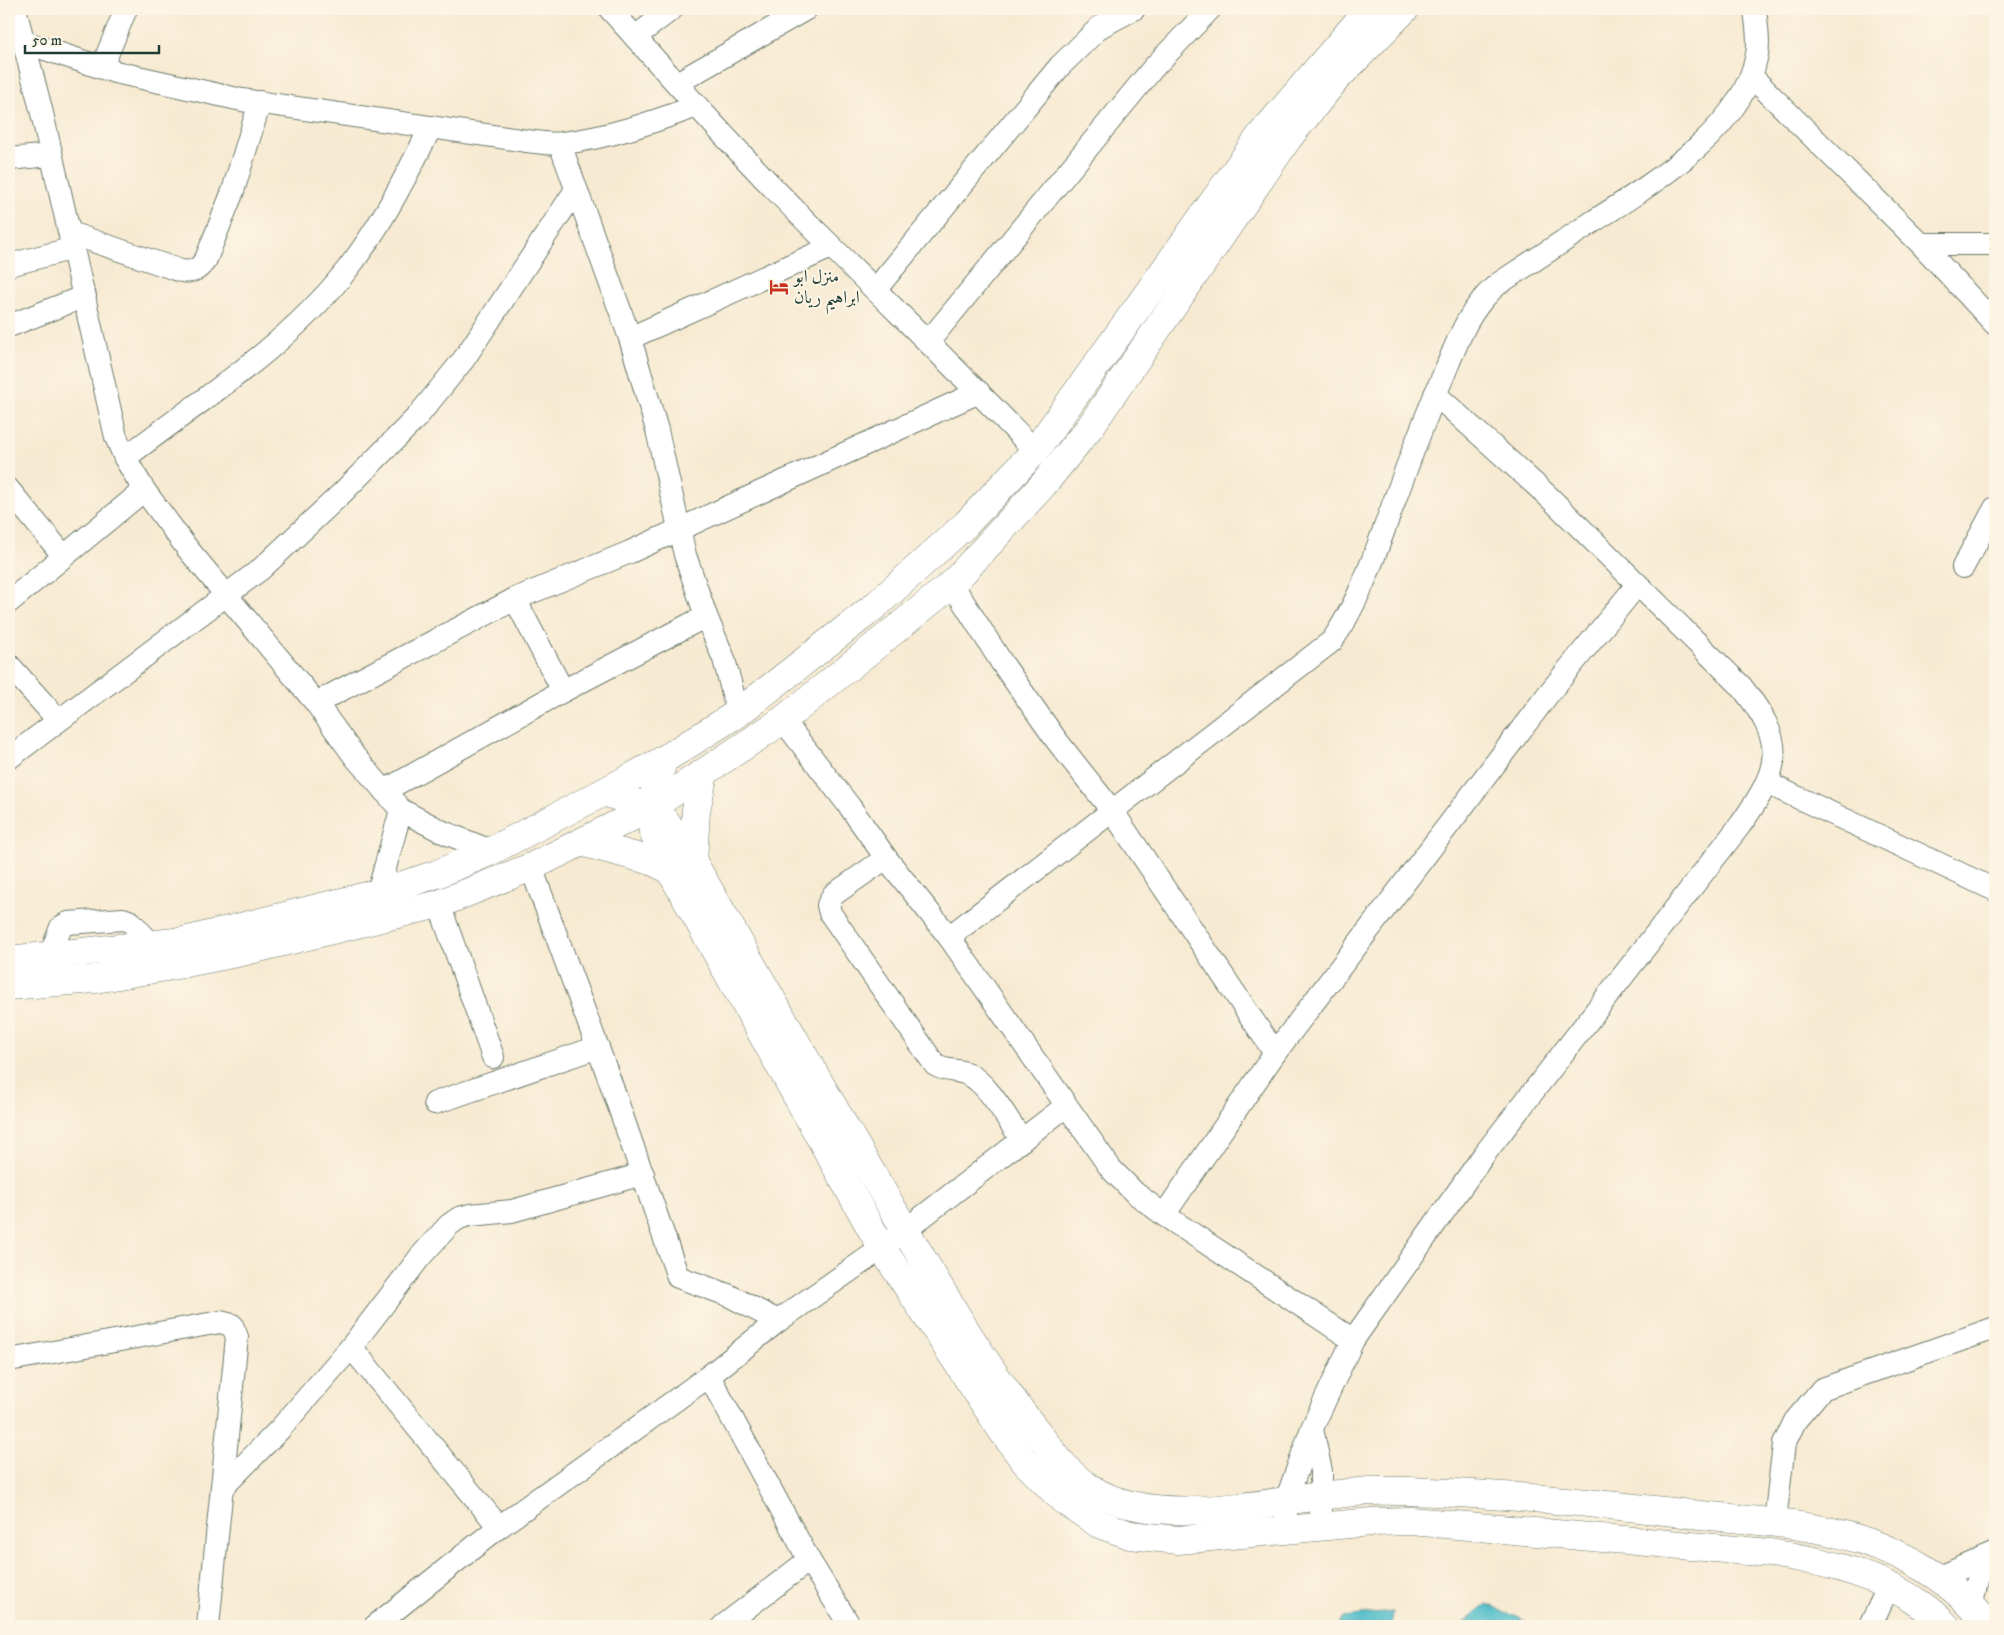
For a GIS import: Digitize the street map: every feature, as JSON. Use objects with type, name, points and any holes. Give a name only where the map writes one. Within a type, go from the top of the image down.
[{"type":"main road","points":[[9,960],[184,941],[378,893],[437,874],[491,851],[604,792],[663,760],[738,713],[875,606],[966,524],[1035,451],[1260,135],[1369,9]]},
{"type":"main road","points":[[9,986],[95,979],[166,967],[242,952],[440,904],[532,867],[650,808],[783,720],[952,584],[1043,485],[1090,427],[1289,137],[1336,79],[1405,9]]},
{"type":"main road","points":[[650,808],[663,760]]},
{"type":"main road","points":[[704,774],[682,866],[1002,1388],[1061,1463],[1076,1478],[1093,1490],[1128,1504],[1153,1508],[1230,1507],[1373,1491],[1505,1495],[1776,1522],[1812,1528],[1863,1541],[1897,1554],[1940,1577],[1972,1604],[1989,1626]]},
{"type":"main road","points":[[604,792],[650,808],[667,823],[682,866],[882,1248],[1025,1462],[1063,1500],[1099,1524],[1130,1535],[1153,1538],[1206,1539],[1371,1522],[1411,1521],[1798,1556],[1889,1586],[1923,1606],[1946,1626]]},
{"type":"main road","points":[[581,842],[652,861],[682,866]]},
{"type":"street","points":[[102,67],[126,9]]},
{"type":"street","points":[[610,9],[697,106],[831,247],[929,341],[1035,451]]},
{"type":"street","points":[[636,37],[672,9]]},
{"type":"street","points":[[677,83],[806,9]]},
{"type":"street","points":[[876,289],[1060,66],[1100,27],[1134,9]]},
{"type":"street","points":[[929,341],[1154,67],[1210,9]]},
{"type":"street","points":[[949,937],[1332,641],[1347,620],[1366,578],[1435,394],[1461,332],[1473,309],[1482,296],[1498,284],[1656,181],[1689,156],[1733,106],[1751,76],[1758,53],[1755,9]]},
{"type":"street","points":[[14,15],[24,42],[85,296],[116,437],[125,458],[144,490],[187,548],[316,703],[355,757],[400,810],[444,832],[491,851]]},
{"type":"street","points":[[24,42],[158,83],[260,102],[431,126],[493,137],[560,144],[642,126],[697,106]]},
{"type":"street","points":[[1751,76],[1921,244],[1995,324]]},
{"type":"street","points":[[9,265],[72,241],[182,271],[195,271],[206,259],[233,191],[260,102]]},
{"type":"street","points":[[125,458],[284,336],[336,283],[363,248],[396,196],[431,126]]},
{"type":"street","points":[[560,144],[575,191],[630,338],[657,430],[678,529],[706,616],[724,660],[738,713]]},
{"type":"street","points":[[9,159],[51,155]]},
{"type":"street","points":[[9,758],[227,595],[298,536],[427,405],[464,359],[575,191]]},
{"type":"street","points":[[1921,244],[1995,244]]},
{"type":"street","points":[[630,338],[831,247]]},
{"type":"street","points":[[9,326],[85,296]]},
{"type":"street","points":[[316,703],[515,599],[678,529],[979,392]]},
{"type":"street","points":[[1287,1531],[1286,1501],[1312,1428],[1353,1340],[1483,1156],[1740,824],[1768,783],[1774,759],[1773,743],[1767,721],[1741,686],[1548,497],[1435,394]]},
{"type":"street","points":[[9,490],[63,555]]},
{"type":"street","points":[[9,602],[63,555],[144,490]]},
{"type":"street","points":[[1964,567],[1995,508]]},
{"type":"street","points":[[952,584],[1002,663],[1057,741],[1113,812],[1275,1053]]},
{"type":"street","points":[[1164,1215],[1275,1053],[1549,693],[1637,585]]},
{"type":"street","points":[[515,599],[562,690]]},
{"type":"street","points":[[384,791],[562,690],[706,616]]},
{"type":"street","points":[[9,665],[58,720]]},
{"type":"street","points":[[783,720],[850,807],[886,858],[949,937],[1111,1169],[1135,1193],[1164,1215],[1353,1340]]},
{"type":"street","points":[[1768,783],[1995,890]]},
{"type":"street","points":[[378,893],[400,810]]},
{"type":"street","points":[[886,858],[833,895],[828,905],[830,913],[935,1065],[944,1071],[955,1070],[980,1080],[1022,1140]]},
{"type":"street","points":[[532,867],[598,1047],[678,1276],[728,1295],[778,1321]]},
{"type":"street","points":[[440,904],[492,1057]]},
{"type":"street","points":[[434,1103],[598,1047]]},
{"type":"street","points":[[374,1626],[499,1527],[709,1376],[778,1321],[882,1248],[1066,1106]]},
{"type":"street","points":[[222,1488],[280,1429],[351,1347],[420,1257],[449,1225],[459,1218],[470,1215],[512,1211],[643,1174]]},
{"type":"street","points":[[9,1360],[220,1322],[232,1325],[237,1338],[208,1626]]},
{"type":"street","points":[[1776,1522],[1784,1444],[1795,1421],[1822,1389],[1995,1328]]},
{"type":"street","points":[[351,1347],[499,1527]]},
{"type":"street","points":[[709,1376],[809,1560],[850,1626]]},
{"type":"street","points":[[1312,1428],[1321,1471],[1321,1527]]},
{"type":"street","points":[[1940,1577],[1989,1556]]},
{"type":"street","points":[[1972,1604],[1989,1556]]},
{"type":"street","points":[[723,1626],[809,1560]]},
{"type":"street","points":[[1870,1626],[1889,1586]]},
{"type":"water","points":[[1487,1604],[1536,1626],[1460,1626]]},
{"type":"water","points":[[1393,1612],[1392,1626],[1337,1626],[1343,1617]]},
{"type":"place","name":"منزل ابو ابراهيم ريان","points":[[779,287]]}]
